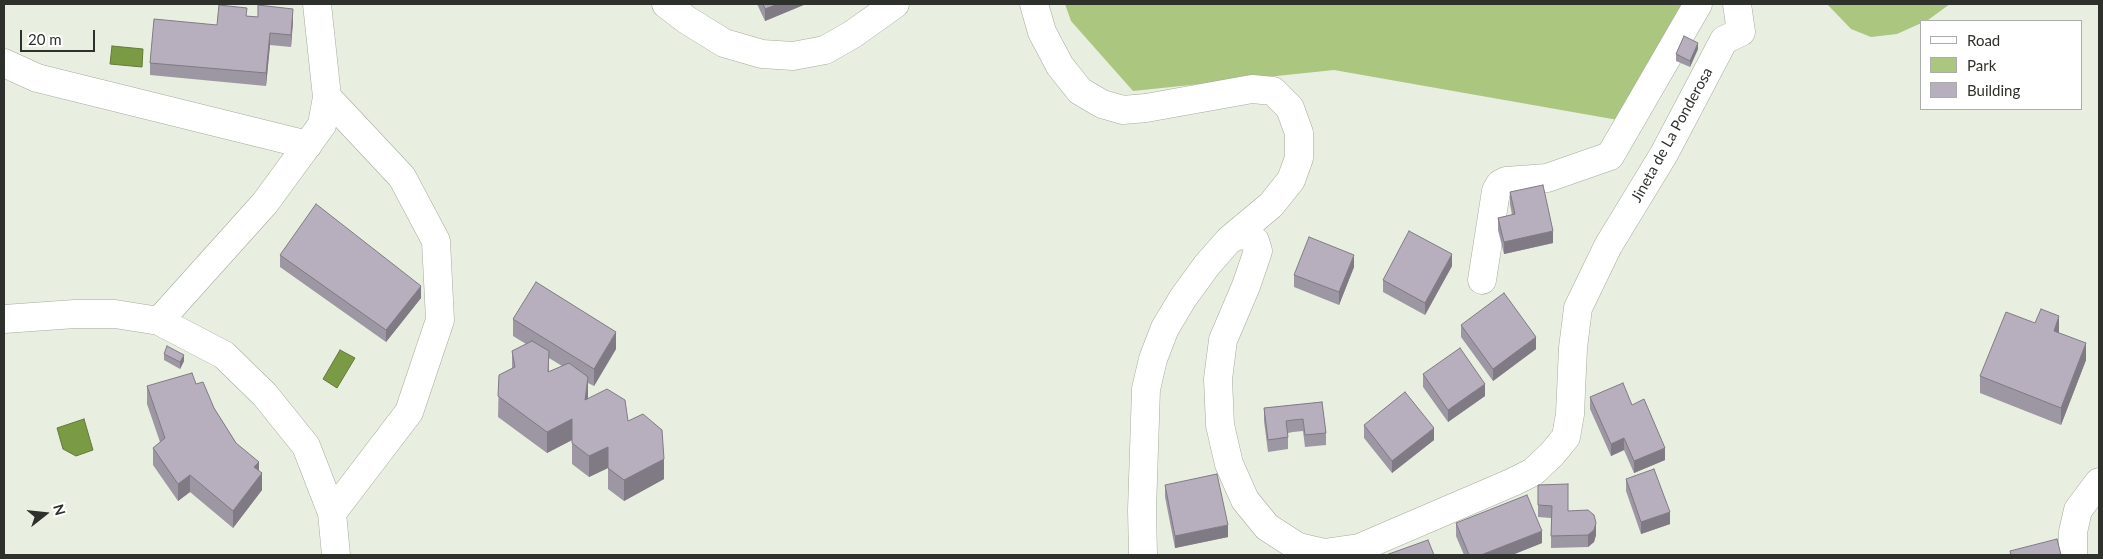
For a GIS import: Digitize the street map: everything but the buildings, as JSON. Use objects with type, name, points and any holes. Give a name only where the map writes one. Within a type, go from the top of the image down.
[{"type":"street","points":[[159,321],[265,203],[322,125],[327,97],[316,4]]},
{"type":"street","points":[[666,4],[687,20],[724,43],[762,54],[793,56],[825,50],[853,34],[895,4]]},
{"type":"street","points":[[1034,4],[1042,32],[1060,66],[1080,91],[1102,104],[1123,110],[1146,108],[1252,89],[1273,91],[1290,108],[1299,133],[1299,158],[1291,180],[1271,205],[1230,240],[1207,264],[1165,328],[1153,358],[1146,389],[1142,510],[1143,555]]},
{"type":"street","points":[[1482,280],[1496,191],[1500,184],[1506,181],[1547,178],[1610,156],[1698,4]]},
{"type":"street","name":"Jineta de La Ponderosa","points":[[1230,240],[1239,235],[1248,236],[1256,241],[1258,251],[1246,286],[1223,340],[1218,379],[1220,425],[1229,464],[1245,500],[1267,528],[1298,547],[1324,553],[1359,548],[1526,475],[1552,454],[1566,437],[1570,414],[1573,348],[1578,308],[1608,246],[1664,154],[1724,40],[1741,32],[1737,4]]},
{"type":"street","points":[[4,63],[37,78],[308,145]]},
{"type":"street","points":[[327,97],[402,178],[436,241],[440,320],[409,412],[332,513]]},
{"type":"street","points":[[4,319],[74,314],[115,314],[159,321],[224,355],[265,395],[306,446],[332,513],[336,555]]},
{"type":"street","points":[[2073,555],[2072,532],[2078,510],[2099,482]]},
{"type":"green space","points":[[1065,4],[1684,4],[1618,120],[1334,70],[1133,91],[1071,21]]},
{"type":"green space","points":[[1827,4],[1950,4],[1928,20],[1920,20],[1920,24],[1897,34],[1871,37],[1851,29]]},
{"type":"shaded area","points":[[112,46],[143,49],[142,67],[110,64]]},
{"type":"shaded area","points":[[340,350],[355,358],[337,388],[323,379]]},
{"type":"shaded area","points":[[84,419],[93,450],[76,456],[63,449],[57,428]]}]
